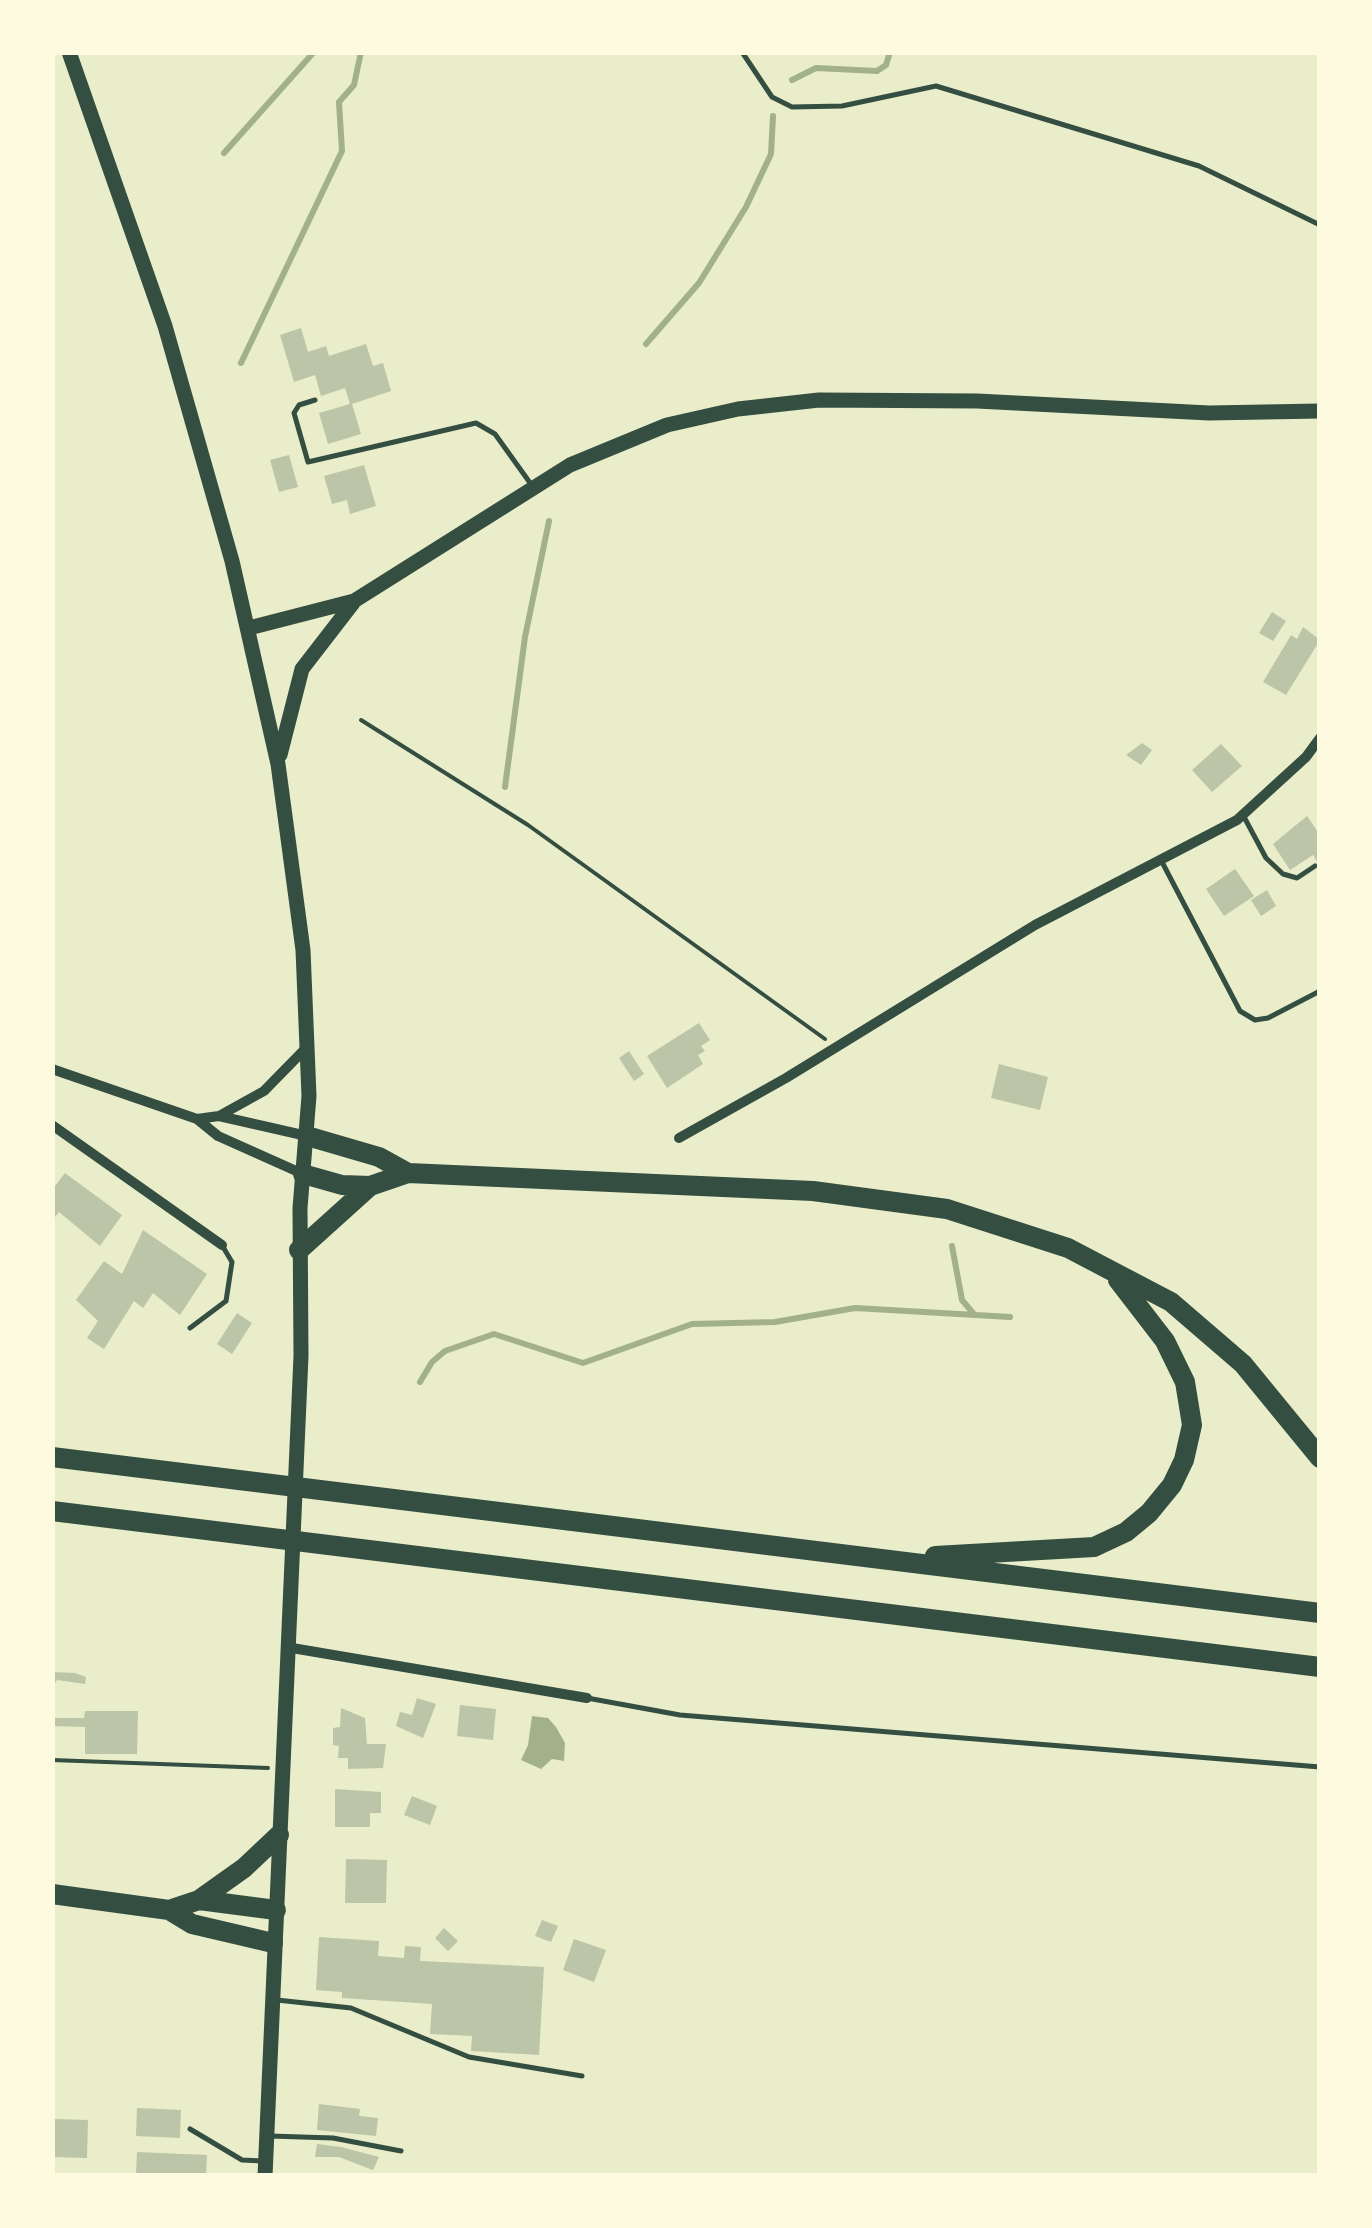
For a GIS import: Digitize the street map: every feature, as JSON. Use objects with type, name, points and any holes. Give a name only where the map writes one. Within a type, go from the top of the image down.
[{"type":"highway","points":[[307,1136],[379,1157],[408,1173]]},
{"type":"highway","points":[[303,1174],[342,1185],[370,1186],[408,1173],[813,1190],[891,1200],[1018,1229],[1170,1302],[1243,1364],[1320,1458]]},
{"type":"highway","points":[[299,1250],[370,1186]]},
{"type":"highway","points":[[870,1558],[1080,1550],[1126,1532],[1150,1514],[1184,1460],[1192,1425],[1185,1382],[1141,1306],[1110,1270]]},
{"type":"highway","points":[[52,1456],[1320,1613]]},
{"type":"highway","points":[[52,1511],[1320,1667]]},
{"type":"highway","points":[[169,1910],[199,1900],[244,1868],[279,1835]]},
{"type":"highway","points":[[52,1894],[169,1910],[192,1924],[274,1943]]},
{"type":"highway","points":[[199,1900],[276,1910]]},
{"type":"main road","points":[[69,52],[165,326],[248,628],[278,764],[295,866],[309,1046],[307,1136],[299,1250],[301,1356],[294,1605],[279,1835],[266,2168]]},
{"type":"main road","points":[[248,628],[354,602],[533,486],[602,450],[667,426],[738,409],[819,400],[977,400],[1209,413],[1320,411]]},
{"type":"main road","points":[[278,764],[302,669],[354,602]]},
{"type":"street","points":[[679,1138],[837,1048],[1020,933],[1162,862],[1243,815],[1306,757],[1320,738]]},
{"type":"street","points":[[220,1116],[264,1091],[309,1046]]},
{"type":"street","points":[[52,1069],[196,1119],[218,1136],[303,1174]]},
{"type":"street","points":[[196,1119],[220,1116],[307,1136]]},
{"type":"street","points":[[52,1125],[222,1245]]},
{"type":"street","points":[[292,1648],[587,1698]]},
{"type":"lane","points":[[742,52],[772,97],[792,107],[842,106],[936,86],[1199,166],[1320,224]]},
{"type":"lane","points":[[315,400],[298,405],[294,413],[308,462],[476,423],[495,434],[533,486]]},
{"type":"lane","points":[[1243,815],[1266,858],[1284,874],[1297,878],[1314,866]]},
{"type":"lane","points":[[1162,862],[1240,1011],[1254,1020],[1268,1018],[1320,991]]},
{"type":"lane","points":[[190,1328],[226,1301],[232,1262],[222,1245]]},
{"type":"lane","points":[[587,1698],[680,1715],[1320,1767]]},
{"type":"lane","points":[[271,1999],[351,2008],[469,2057],[582,2076]]},
{"type":"lane","points":[[190,2129],[242,2160],[266,2168]]},
{"type":"lane","points":[[267,2136],[333,2138],[401,2151]]},
{"type":"path","points":[[361,720],[590,868],[837,1048]]},
{"type":"path","points":[[52,1760],[284,1769]]},
{"type":"shaded area","points":[[532,1716],[548,1718],[556,1727],[565,1743],[564,1761],[552,1759],[541,1769],[521,1760],[528,1745]]},
{"type":"building","points":[[301,328],[308,352],[326,346],[329,356],[366,344],[373,366],[383,363],[391,391],[352,404],[361,434],[328,444],[319,413],[350,404],[345,388],[321,396],[315,375],[294,382],[280,335]]},
{"type":"building","points":[[289,455],[298,487],[279,492],[270,460]]},
{"type":"building","points":[[364,465],[376,506],[350,514],[347,500],[332,504],[324,476]]},
{"type":"building","points":[[1272,612],[1286,621],[1273,641],[1259,633]]},
{"type":"building","points":[[1303,627],[1320,640],[1286,695],[1263,682],[1291,635],[1297,639]]},
{"type":"building","points":[[1142,743],[1152,750],[1141,765],[1126,755]]},
{"type":"building","points":[[1221,744],[1242,766],[1212,792],[1192,770]]},
{"type":"building","points":[[1307,816],[1320,835],[1320,866],[1313,855],[1290,870],[1273,844]]},
{"type":"building","points":[[1235,869],[1254,896],[1224,916],[1206,889]]},
{"type":"building","points":[[1267,890],[1276,906],[1261,916],[1251,900]]},
{"type":"building","points":[[699,1023],[710,1040],[701,1046],[705,1051],[698,1055],[703,1064],[667,1088],[647,1056]]},
{"type":"building","points":[[629,1051],[644,1074],[634,1081],[619,1058]]},
{"type":"building","points":[[999,1064],[1048,1077],[1040,1110],[991,1098]]},
{"type":"building","points":[[65,1173],[122,1215],[100,1246],[59,1212],[52,1221],[52,1190]]},
{"type":"building","points":[[143,1230],[207,1274],[180,1315],[153,1293],[143,1308],[134,1301],[104,1349],[87,1338],[98,1321],[76,1300],[104,1261],[122,1274]]},
{"type":"building","points":[[237,1313],[252,1323],[232,1354],[217,1344]]},
{"type":"building","points":[[52,1672],[86,1677],[85,1684],[57,1680],[52,1688]]},
{"type":"building","points":[[417,1698],[436,1704],[423,1738],[396,1726],[400,1712],[412,1715]]},
{"type":"building","points":[[460,1705],[496,1709],[493,1740],[457,1736]]},
{"type":"building","points":[[341,1708],[365,1718],[367,1744],[386,1744],[383,1768],[348,1769],[348,1758],[338,1758],[333,1728],[340,1727]]},
{"type":"building","points":[[85,1711],[138,1711],[137,1754],[85,1754],[85,1727],[52,1726],[52,1718],[84,1718]]},
{"type":"building","points":[[335,1789],[381,1792],[381,1813],[370,1813],[370,1827],[335,1827]]},
{"type":"building","points":[[412,1796],[437,1806],[430,1825],[404,1815]]},
{"type":"building","points":[[346,1859],[387,1860],[386,1903],[345,1903]]},
{"type":"building","points":[[542,1920],[558,1926],[551,1942],[535,1936]]},
{"type":"building","points":[[444,1928],[458,1941],[448,1951],[435,1938]]},
{"type":"building","points":[[319,1937],[379,1941],[378,1956],[404,1958],[405,1946],[421,1947],[420,1961],[544,1967],[539,2055],[471,2051],[472,2036],[430,2034],[432,2004],[342,1998],[342,1992],[316,1990]]},
{"type":"building","points":[[574,1939],[606,1950],[594,1982],[563,1970]]},
{"type":"building","points":[[319,2104],[360,2109],[359,2116],[378,2118],[376,2136],[317,2130]]},
{"type":"building","points":[[137,2108],[181,2110],[180,2138],[136,2136]]},
{"type":"building","points":[[53,2119],[88,2120],[87,2158],[53,2157]]},
{"type":"building","points":[[317,2144],[379,2157],[373,2170],[339,2157],[315,2157]]},
{"type":"building","points":[[137,2152],[207,2155],[206,2176],[136,2174]]},
{"type":"waterway","points":[[224,153],[314,52]]},
{"type":"waterway","points":[[241,363],[342,151],[339,102],[354,85],[361,52]]},
{"type":"waterway","points":[[792,80],[816,68],[877,71],[886,65],[890,52]]},
{"type":"waterway","points":[[646,344],[699,283],[746,207],[771,154],[773,116]]},
{"type":"waterway","points":[[505,787],[525,637],[549,521]]},
{"type":"waterway","points":[[952,1246],[962,1300],[973,1313]]},
{"type":"waterway","points":[[420,1382],[432,1362],[445,1351],[494,1334],[583,1363],[692,1324],[775,1322],[855,1308],[1010,1317]]}]
